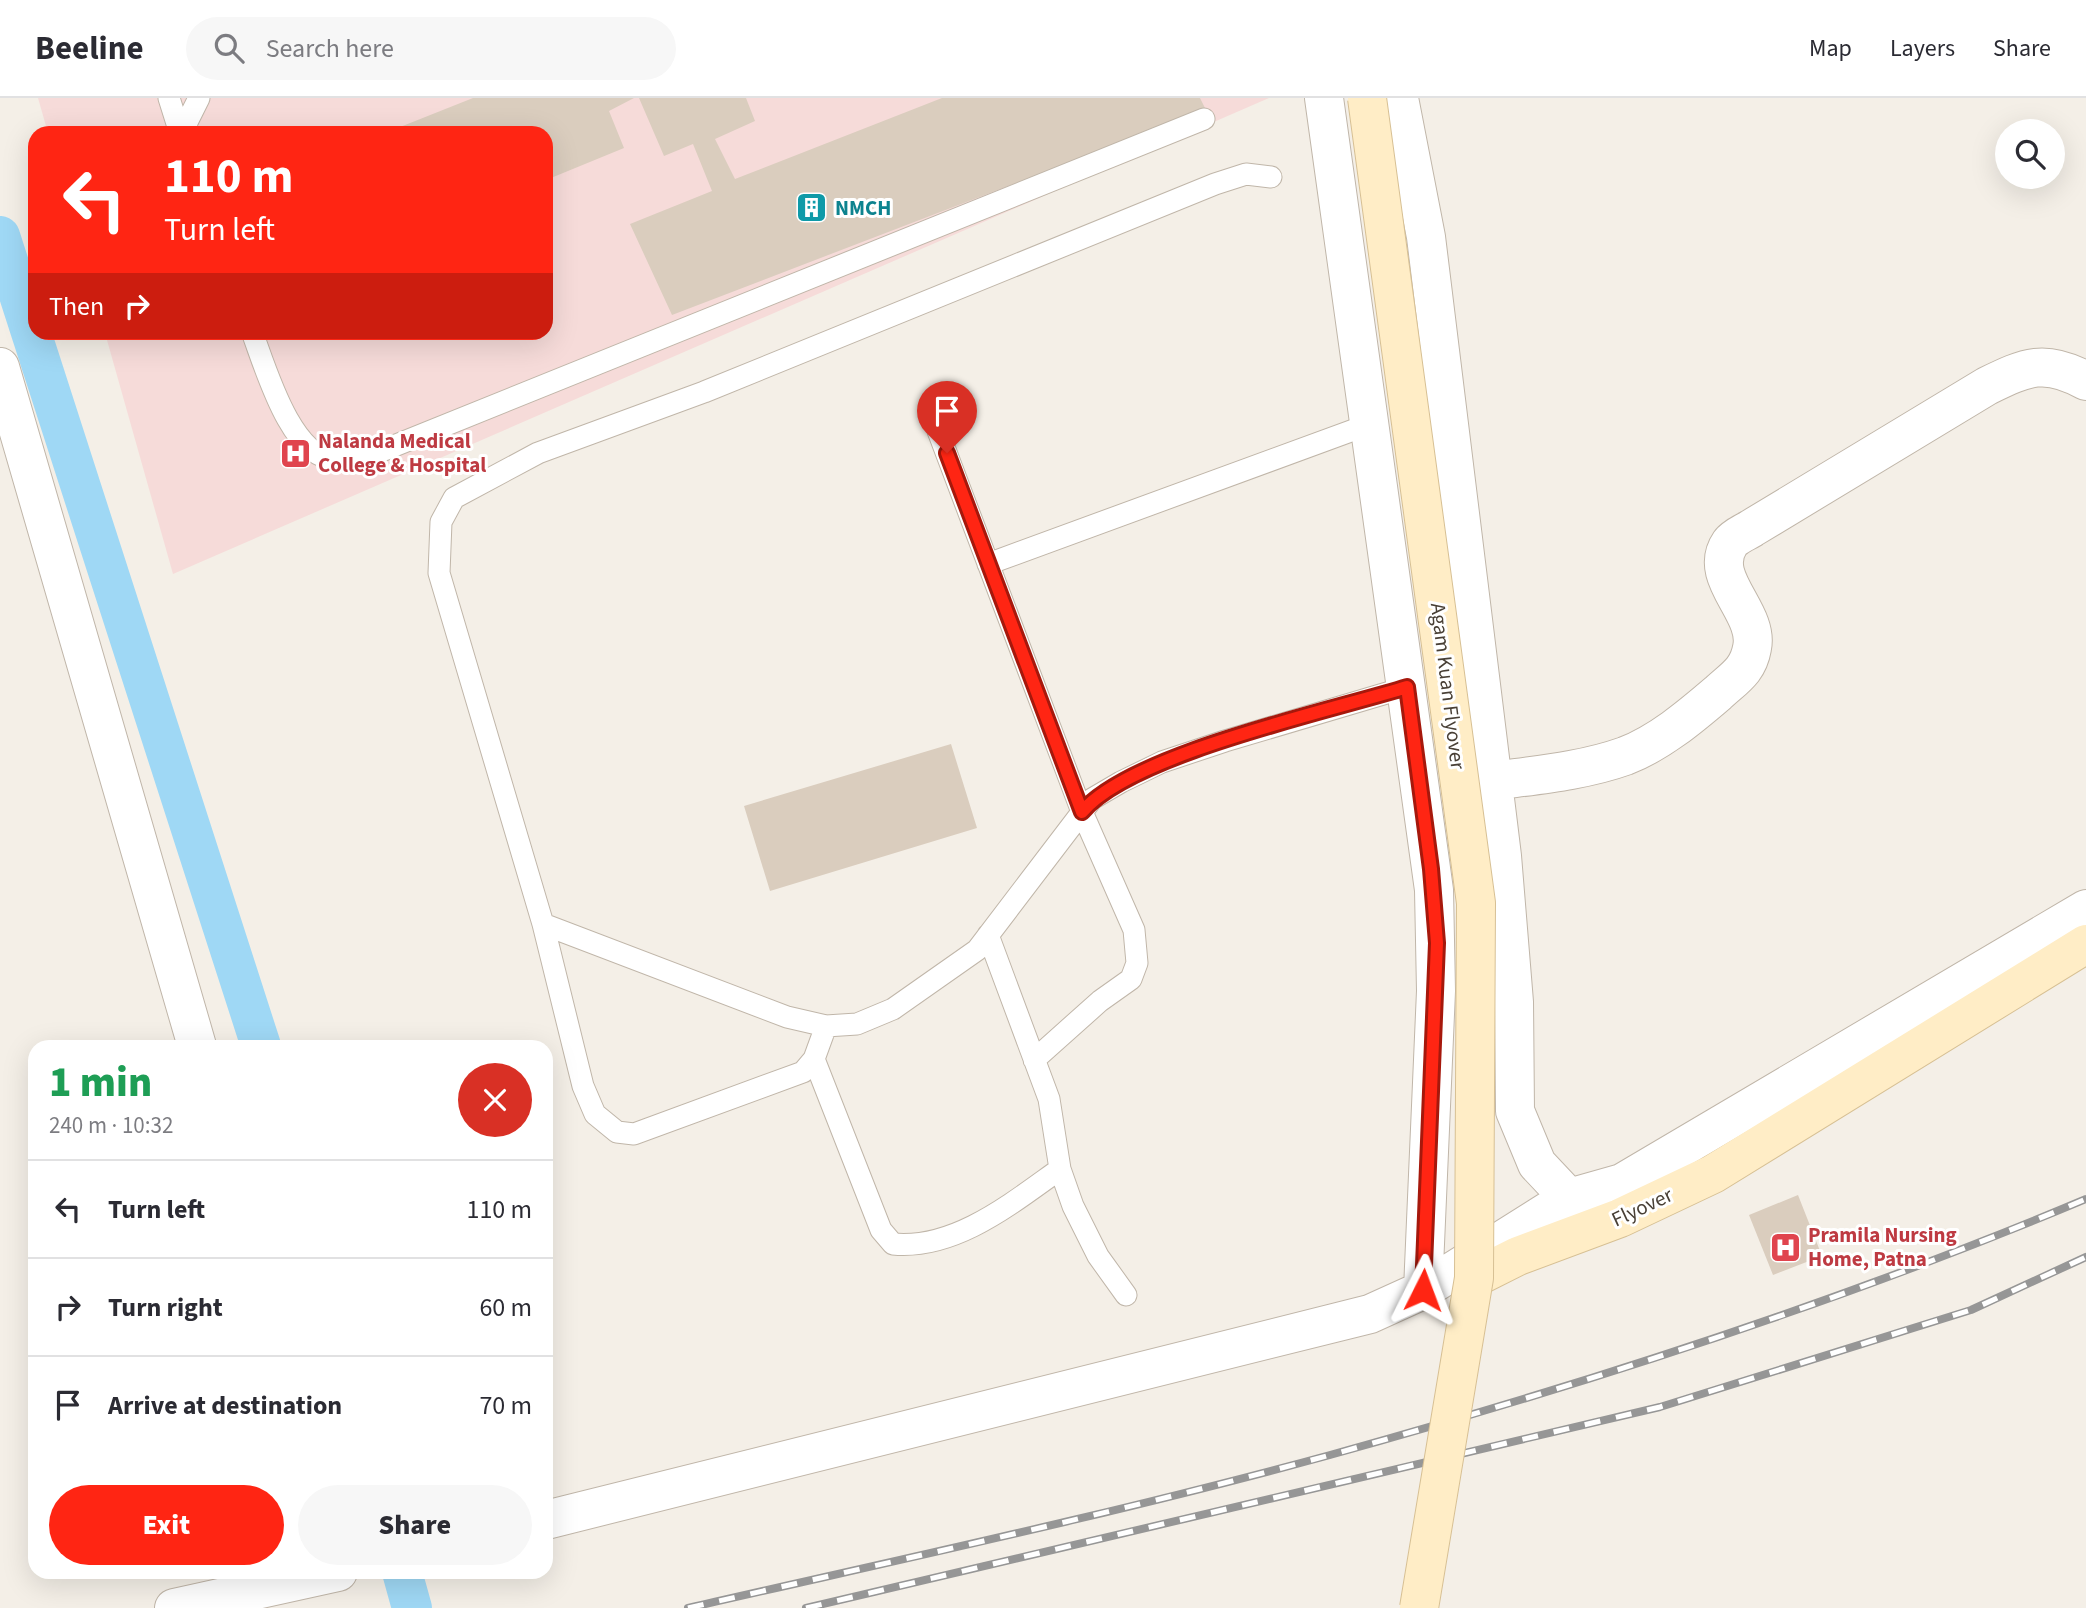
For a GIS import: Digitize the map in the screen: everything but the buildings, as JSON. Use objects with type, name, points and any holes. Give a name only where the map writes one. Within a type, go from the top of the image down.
[{"type":"street","points":[[1324,98],[1432,877],[1437,943],[1423,1290]]},
{"type":"street","name":"Agam Kuan Flyover","points":[[1367,98],[1476,903],[1474,1278]]},
{"type":"street","points":[[1399,98],[1426,237],[1493,781],[1514,1002],[1515,1111],[1537,1164],[1569,1198]]},
{"type":"street","points":[[1493,781],[1578,768],[1626,755],[1664,734],[1744,673],[1753,646],[1749,615],[1726,577],[1725,560],[1730,543],[1752,528],[1987,386],[2018,371],[2045,365],[2086,381]]},
{"type":"street","points":[[0,367],[195,1040]]},
{"type":"street","points":[[553,1518],[1370,1314],[1423,1290],[1569,1198],[1622,1183],[2086,909]]},
{"type":"street","name":"Flyover","points":[[1474,1278],[1518,1256],[1620,1218],[1713,1174],[2086,944]]},
{"type":"street","points":[[1419,1608],[1474,1278]]},
{"type":"street","points":[[174,1608],[306,1579]]},
{"type":"lane","points":[[169,98],[178,126]]},
{"type":"lane","points":[[187,126],[199,98]]},
{"type":"lane","points":[[255,340],[282,409],[305,447],[333,459],[384,450],[1205,119]]},
{"type":"lane","points":[[826,1026],[814,1059],[803,1072],[634,1134],[617,1132],[595,1114],[583,1087],[542,924],[439,573],[440,522],[454,498],[538,453],[704,392],[1215,184],[1246,174],[1270,177]]},
{"type":"lane","points":[[988,564],[1370,424]]},
{"type":"lane","points":[[938,431],[1082,812],[1134,930],[1137,963],[1131,979],[1100,1001],[1034,1060]]},
{"type":"lane","points":[[542,924],[754,1006],[826,1026],[858,1024],[893,1009],[977,950],[1082,812],[1102,793],[1162,762],[1407,687]]},
{"type":"lane","points":[[988,935],[1049,1099],[1060,1169],[1073,1206],[1097,1256],[1126,1295]]},
{"type":"lane","points":[[814,1059],[881,1230],[893,1244],[915,1246],[952,1235],[999,1212],[1060,1169]]},
{"type":"shaded area","name":"Nalanda Medical College & Hospital","points":[[38,98],[1269,98],[173,574],[107,340],[553,340],[553,126],[46,126]]},
{"type":"waterway","points":[[0,236],[28,323]]},
{"type":"waterway","points":[[34,340],[259,1040]]},
{"type":"waterway","points":[[404,1579],[412,1608]]},
{"type":"railway","points":[[688,1608],[1170,1496],[1330,1455],[1522,1400],[1807,1307],[1994,1237],[2086,1199]]},
{"type":"railway","points":[[806,1608],[1660,1407],[1971,1310],[2086,1257]]},
{"type":"place","name":"NMCH","points":[[812,208]]},
{"type":"place","name":"Nalanda Medical College & Hospital","points":[[295,453]]},
{"type":"place","name":"Pramila Nursing Home, Patna","points":[[1785,1247]]},
{"type":"route","points":[[947,453],[1082,812],[1093,799],[1107,790],[1162,762],[1407,687],[1434,890],[1437,943],[1423,1290]]}]
